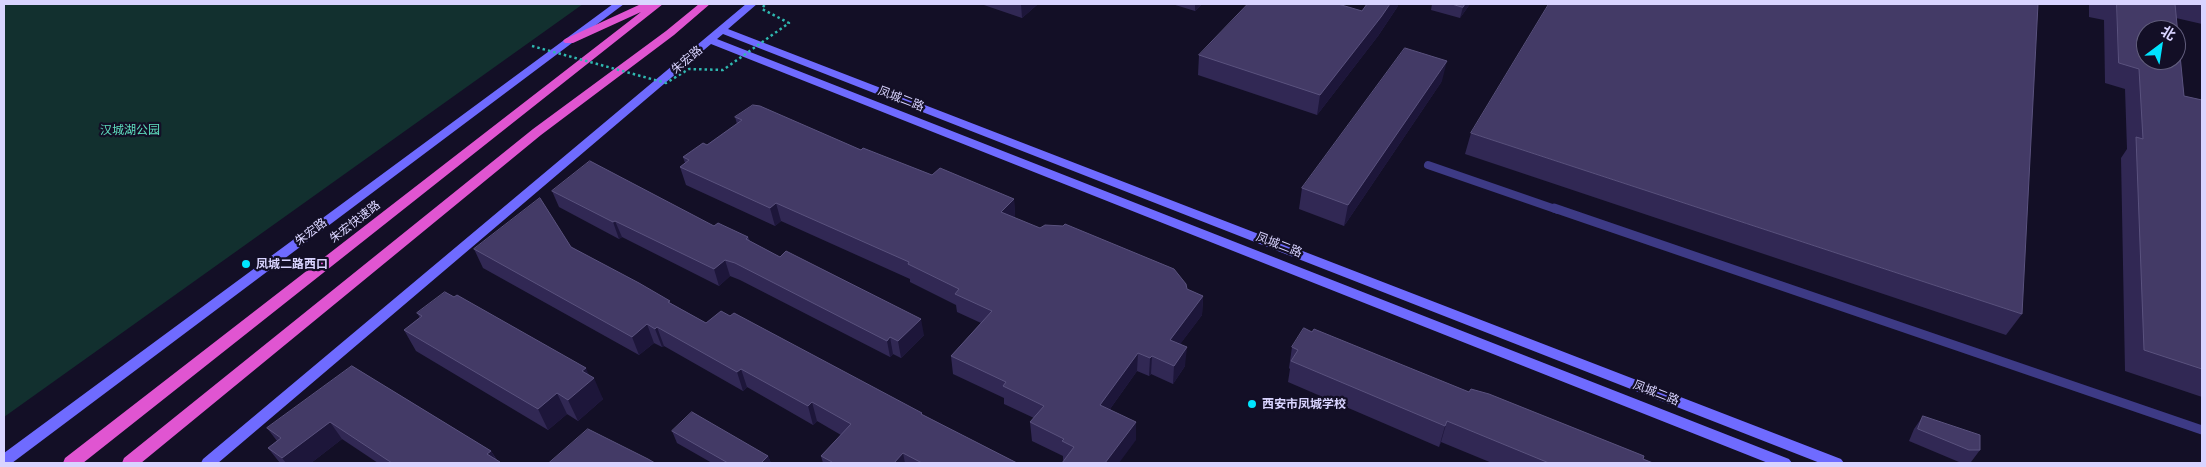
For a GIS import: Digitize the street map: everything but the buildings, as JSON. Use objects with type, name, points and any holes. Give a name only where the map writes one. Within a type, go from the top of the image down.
[{"type":"highway","points":[[570,41],[650,4]]},
{"type":"highway","name":"朱宏快速路","points":[[71,463],[658,4]]},
{"type":"highway","points":[[130,463],[537,132],[670,33],[705,4]]},
{"type":"main road","name":"朱宏路","points":[[4,461],[619,4]]},
{"type":"main road","name":"朱宏路","points":[[208,463],[752,4]]},
{"type":"main road","name":"凤城二路","points":[[721,30],[1836,463]]},
{"type":"main road","name":"凤城二路","points":[[710,40],[1784,463]]},
{"type":"lane","points":[[1428,165],[2202,430]]},
{"type":"path","points":[[532,46],[666,84],[689,69],[723,70],[789,23],[762,9],[765,4]]},
{"type":"green space","name":"汉城湖公园","points":[[4,4],[583,4],[4,417]]},
{"type":"place","name":"凤城二路西口","points":[[246,264]]},
{"type":"place","name":"西安市凤城学校","points":[[1252,404]]}]
